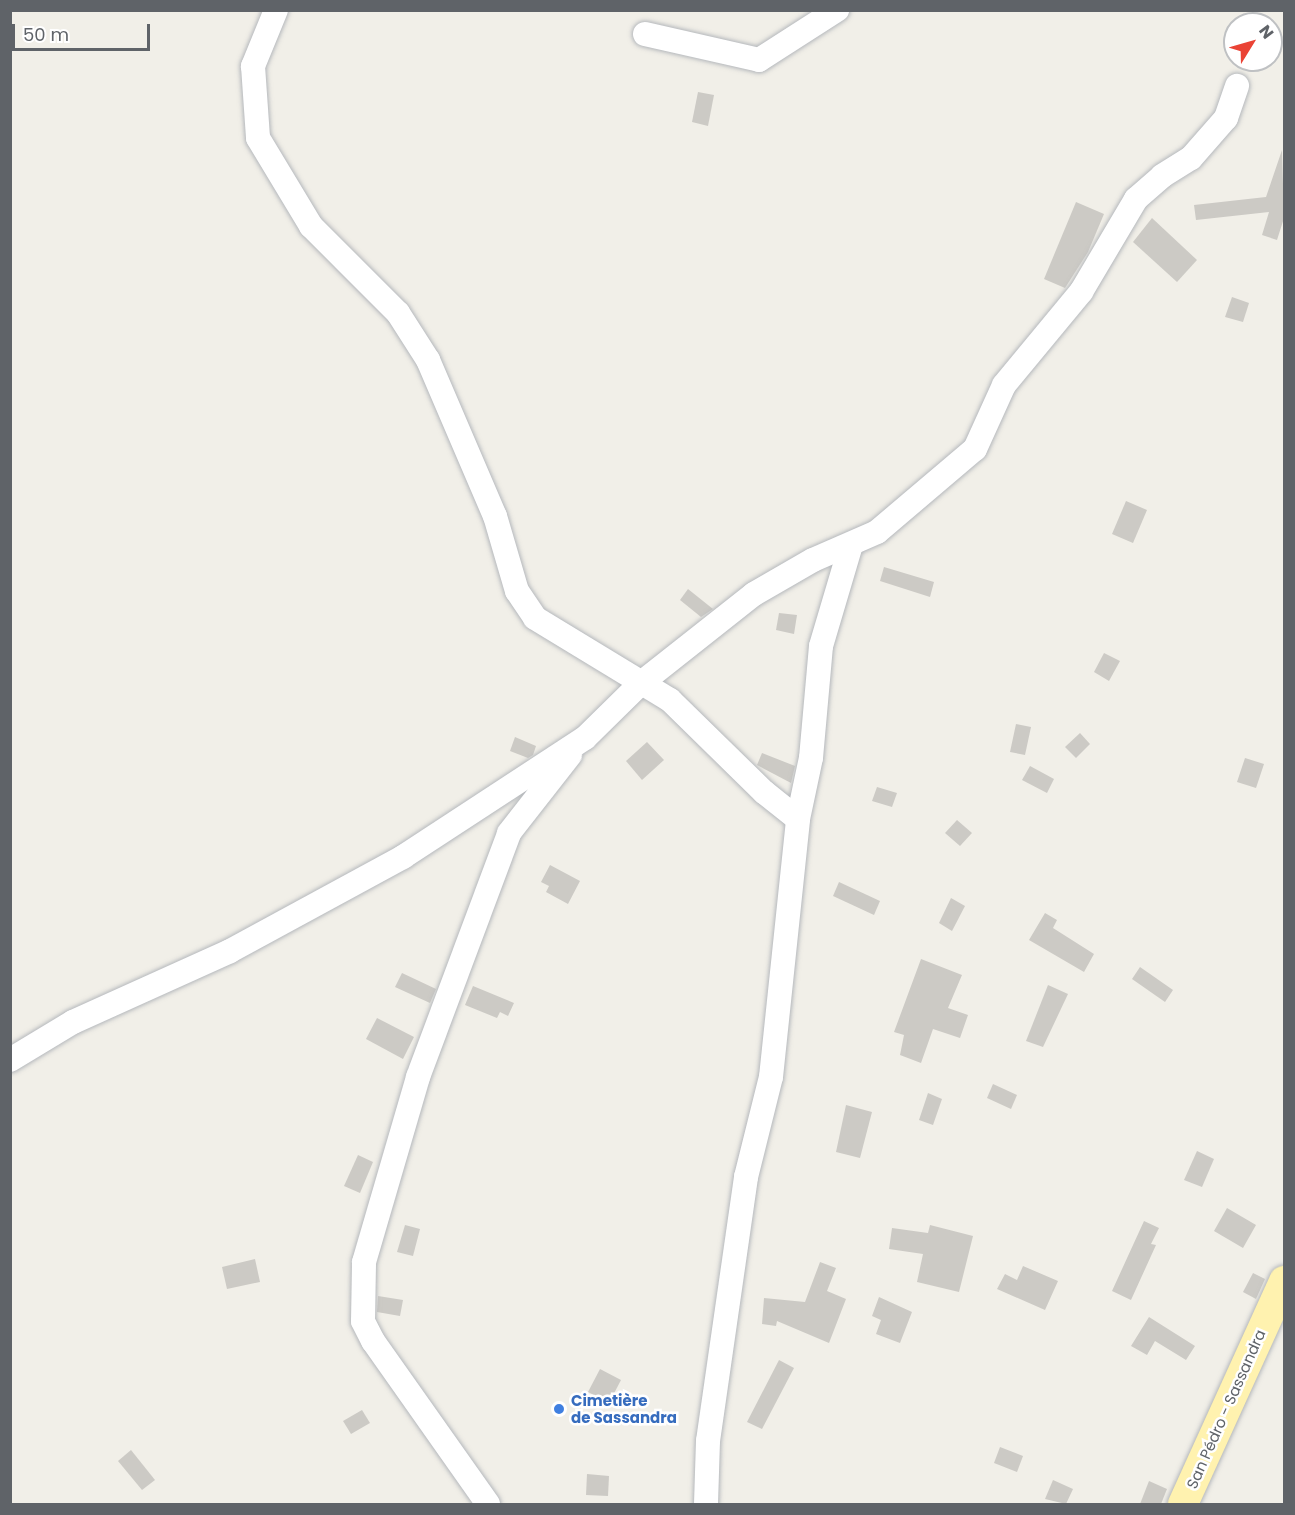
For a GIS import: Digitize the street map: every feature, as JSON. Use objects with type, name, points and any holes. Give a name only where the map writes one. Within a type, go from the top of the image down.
[{"type":"main road","name":"San Pédro - Sassandra","points":[[1183,1504],[1284,1281]]},
{"type":"street","points":[[276,10],[252,66],[258,138],[311,226],[398,313],[428,360],[495,516],[518,591],[535,618],[640,684],[670,699],[764,792],[798,819]]},
{"type":"street","points":[[645,34],[759,60],[837,10]]},
{"type":"street","points":[[488,1504],[373,1341],[363,1321],[364,1262],[418,1077],[508,833],[585,738],[640,684],[754,594],[813,560],[878,532],[975,449],[1004,385],[1081,292],[1136,199],[1162,176],[1191,158],[1226,118],[1238,86]]},
{"type":"street","points":[[706,1504],[708,1441],[746,1178],[771,1077],[798,819],[811,758],[821,646],[851,545]]},
{"type":"street","points":[[10,1060],[73,1022],[230,951],[403,857],[585,738]]},
{"type":"building","points":[[698,92],[714,95],[708,126],[692,122]]},
{"type":"building","points":[[1282,150],[1284,218],[1277,240],[1262,235],[1269,212],[1196,220],[1194,205],[1266,197]]},
{"type":"building","points":[[1076,202],[1104,214],[1088,252],[1065,288],[1044,279]]},
{"type":"building","points":[[1152,218],[1197,260],[1177,282],[1133,242]]},
{"type":"building","points":[[1232,297],[1249,303],[1243,322],[1225,317]]},
{"type":"building","points":[[1126,501],[1147,510],[1133,543],[1112,534]]},
{"type":"building","points":[[884,567],[934,582],[930,597],[880,581]]},
{"type":"building","points":[[688,589],[713,609],[701,617],[680,600]]},
{"type":"building","points":[[779,613],[797,615],[794,634],[776,630]]},
{"type":"building","points":[[1104,653],[1120,661],[1109,681],[1094,672]]},
{"type":"building","points":[[1016,724],[1031,727],[1025,755],[1010,752]]},
{"type":"building","points":[[1080,733],[1090,744],[1076,758],[1065,747]]},
{"type":"building","points":[[515,737],[536,746],[533,755],[528,758],[510,751]]},
{"type":"building","points":[[647,742],[664,760],[642,780],[626,761]]},
{"type":"building","points":[[762,753],[795,766],[791,783],[757,765]]},
{"type":"building","points":[[1245,758],[1264,764],[1256,788],[1237,782]]},
{"type":"building","points":[[1030,766],[1054,779],[1047,793],[1022,780]]},
{"type":"building","points":[[877,787],[897,793],[892,807],[872,801]]},
{"type":"building","points":[[957,820],[972,833],[960,846],[945,833]]},
{"type":"building","points":[[550,865],[580,881],[568,904],[546,892],[549,886],[541,882]]},
{"type":"building","points":[[839,882],[880,901],[874,915],[833,896]]},
{"type":"building","points":[[951,898],[965,906],[952,931],[939,923]]},
{"type":"building","points":[[1045,913],[1057,920],[1053,928],[1094,954],[1084,972],[1029,940]]},
{"type":"building","points":[[921,959],[962,975],[948,1008],[968,1015],[960,1038],[933,1029],[921,1063],[900,1055],[904,1035],[894,1032]]},
{"type":"building","points":[[1140,967],[1173,990],[1165,1002],[1132,979]]},
{"type":"building","points":[[402,973],[436,989],[430,1003],[395,987]]},
{"type":"building","points":[[1048,985],[1068,994],[1043,1047],[1026,1041]]},
{"type":"building","points":[[473,986],[514,1003],[508,1016],[500,1012],[497,1018],[465,1005]]},
{"type":"building","points":[[377,1018],[414,1037],[403,1059],[366,1039]]},
{"type":"building","points":[[993,1084],[1017,1095],[1011,1109],[987,1098]]},
{"type":"building","points":[[928,1093],[942,1099],[933,1125],[919,1120]]},
{"type":"building","points":[[846,1105],[872,1112],[860,1158],[836,1152]]},
{"type":"building","points":[[1197,1151],[1214,1159],[1202,1187],[1184,1180]]},
{"type":"building","points":[[358,1155],[373,1162],[360,1193],[344,1186]]},
{"type":"building","points":[[1227,1208],[1256,1225],[1243,1248],[1214,1231]]},
{"type":"building","points":[[1144,1221],[1159,1228],[1151,1244],[1156,1245],[1131,1300],[1112,1291]]},
{"type":"building","points":[[405,1225],[420,1229],[413,1256],[397,1252]]},
{"type":"building","points":[[930,1225],[973,1236],[959,1292],[917,1282],[923,1254],[889,1249],[892,1228],[928,1233]]},
{"type":"building","points":[[255,1259],[260,1282],[227,1289],[222,1267]]},
{"type":"building","points":[[820,1262],[836,1268],[827,1291],[846,1299],[829,1343],[777,1321],[776,1326],[762,1324],[764,1298],[805,1302]]},
{"type":"building","points":[[1023,1266],[1058,1281],[1045,1310],[997,1289],[1005,1274],[1017,1280]]},
{"type":"building","points":[[1253,1273],[1265,1279],[1256,1299],[1243,1292]]},
{"type":"building","points":[[378,1296],[403,1300],[400,1316],[377,1312]]},
{"type":"building","points":[[879,1297],[912,1312],[900,1343],[876,1334],[881,1320],[872,1316]]},
{"type":"building","points":[[1149,1317],[1195,1346],[1186,1360],[1155,1341],[1147,1355],[1131,1346]]},
{"type":"building","points":[[779,1360],[794,1368],[762,1429],[747,1422]]},
{"type":"building","points":[[600,1369],[621,1380],[609,1403],[588,1392]]},
{"type":"building","points":[[362,1410],[370,1423],[351,1434],[343,1421]]},
{"type":"building","points":[[1000,1447],[1023,1456],[1017,1472],[994,1463]]},
{"type":"building","points":[[131,1450],[155,1480],[142,1490],[118,1461]]},
{"type":"building","points":[[587,1474],[609,1476],[608,1496],[586,1495]]},
{"type":"building","points":[[1053,1480],[1073,1489],[1066,1504],[1045,1499]]},
{"type":"building","points":[[1149,1481],[1167,1489],[1161,1504],[1140,1504]]},
{"type":"place","name":"Cimetière de Sassandra","points":[[559,1409]]}]
